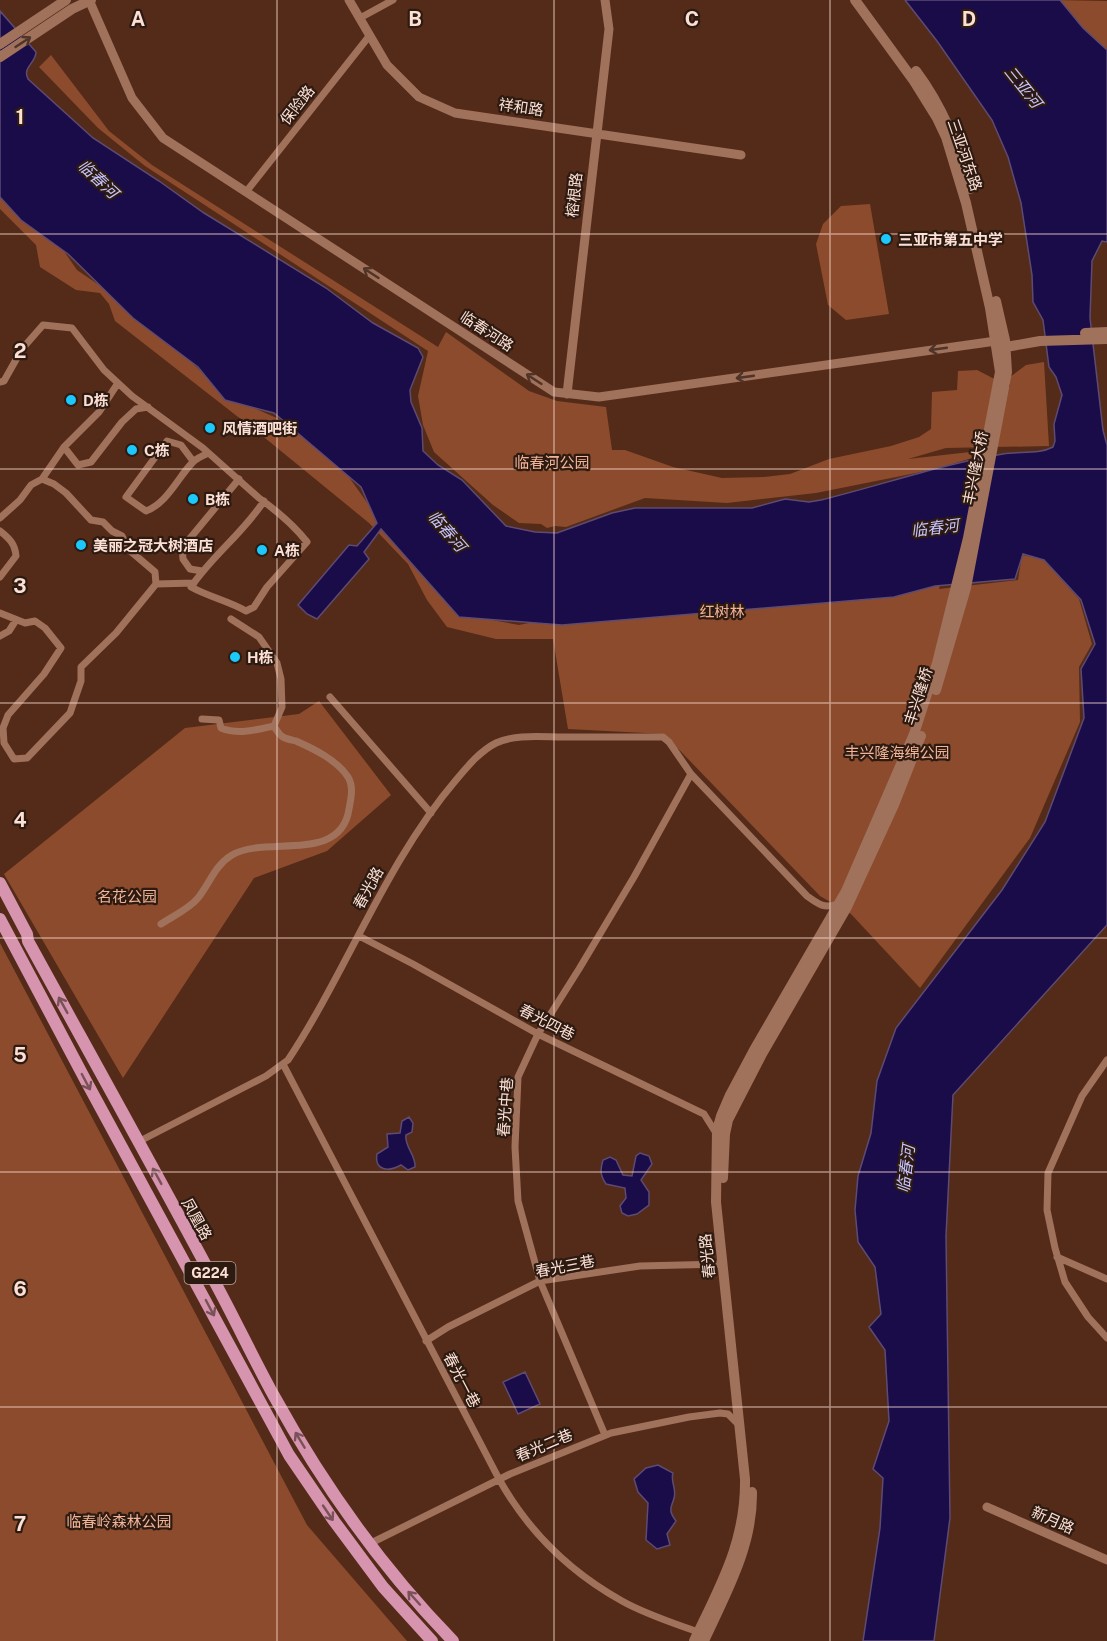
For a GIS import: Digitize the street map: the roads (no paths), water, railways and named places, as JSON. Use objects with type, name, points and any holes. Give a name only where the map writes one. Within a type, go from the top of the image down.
[{"type":"highway","name":"凤凰路","points":[[0,883],[28,940],[212,1277],[274,1397],[315,1465],[369,1544],[388,1569],[453,1641]]},
{"type":"highway","name":"凤凰路","points":[[0,919],[289,1455],[383,1587],[432,1641]]},
{"type":"main road","points":[[0,44],[66,0]]},
{"type":"main road","points":[[0,57],[89,0]]},
{"type":"main road","name":"三亚河东路","points":[[855,0],[914,81],[946,137],[966,203],[990,308],[1002,343]]},
{"type":"main road","name":"三亚河东路","points":[[863,0],[935,98],[955,141],[974,207],[1002,343]]},
{"type":"main road","points":[[1002,343],[1107,332]]},
{"type":"main road","points":[[1040,338],[1107,339]]},
{"type":"main road","name":"丰兴隆大桥","points":[[957,603],[981,473],[1003,372],[1002,343]]},
{"type":"main road","name":"丰兴隆桥","points":[[850,893],[908,759],[957,603]]},
{"type":"main road","name":"春光路","points":[[699,1638],[733,1557],[745,1503],[716,1202],[717,1136],[721,1116],[772,1018],[840,903],[850,893]]},
{"type":"main road","name":"春光路","points":[[699,1638],[740,1561],[748,1534],[752,1508],[752,1483],[724,1206],[725,1134],[728,1120],[757,1064],[850,893]]},
{"type":"street","name":"临春河路","points":[[89,0],[132,98],[163,138],[554,392],[599,397],[1002,343]]},
{"type":"street","name":"祥和路","points":[[349,0],[387,65],[419,97],[455,113],[741,155]]},
{"type":"street","points":[[360,18],[393,0]]},
{"type":"street","name":"榕根路","points":[[567,394],[609,29],[604,0]]},
{"type":"street","name":"保险路","points":[[246,192],[370,35]]},
{"type":"street","points":[[0,382],[4,381],[22,349],[42,325],[72,328],[117,383],[208,453],[285,517],[307,542],[267,587],[254,607],[246,611],[233,603],[191,588],[202,571],[235,538],[264,501]]},
{"type":"street","points":[[0,518],[20,500],[31,485],[42,479],[64,447],[99,412],[117,383]]},
{"type":"street","points":[[64,447],[78,465],[91,462],[122,422],[136,409],[148,407]]},
{"type":"street","points":[[193,461],[181,445],[167,441],[126,496],[146,511],[151,509],[168,494],[193,461],[208,453]]},
{"type":"street","points":[[0,613],[25,623],[35,621],[45,628],[61,648],[44,674],[8,715],[3,728],[4,743],[14,759],[27,758],[70,713],[81,681],[81,667],[116,633],[156,584],[155,572],[128,549],[122,536],[112,531],[103,522],[91,520],[66,493],[42,479]]},
{"type":"street","points":[[202,571],[190,569],[183,559],[182,548],[239,479]]},
{"type":"street","points":[[0,531],[15,546],[16,556],[0,577]]},
{"type":"street","points":[[156,584],[194,583]]},
{"type":"street","points":[[231,619],[259,637],[276,663],[281,679],[282,707],[274,726]]},
{"type":"street","points":[[0,636],[9,631],[16,620]]},
{"type":"street","points":[[330,697],[431,813]]},
{"type":"street","points":[[202,719],[219,720],[221,728],[231,732],[274,726]]},
{"type":"street","points":[[160,924],[191,904],[219,864],[233,854],[250,847],[287,847],[317,843],[331,837],[348,819],[352,793],[349,778],[326,757],[309,747],[283,737],[274,726]]},
{"type":"street","name":"春光路","points":[[138,1142],[266,1076],[282,1064],[298,1044],[404,855],[441,798],[468,766],[496,743],[535,737],[663,737],[691,774]]},
{"type":"street","points":[[691,774],[807,896],[821,906],[830,907],[840,903]]},
{"type":"street","name":"春光中巷","points":[[605,1435],[540,1281],[518,1201],[515,1147],[518,1077],[538,1034],[628,887],[691,774]]},
{"type":"street","name":"春光四巷","points":[[359,936],[538,1034],[704,1114],[717,1136]]},
{"type":"street","points":[[1107,1060],[1082,1096],[1048,1173],[1047,1210],[1065,1282],[1088,1317],[1107,1338]]},
{"type":"street","name":"春光一巷","points":[[282,1064],[511,1501],[547,1546],[581,1574],[621,1601],[699,1638]]},
{"type":"street","points":[[1058,1257],[1107,1279]]},
{"type":"street","name":"春光三巷","points":[[426,1341],[448,1326],[540,1281],[640,1266],[723,1264]]},
{"type":"street","name":"春光二巷","points":[[369,1544],[499,1479],[605,1435],[678,1419],[720,1413],[728,1414],[739,1425]]},
{"type":"street","name":"新月路","points":[[987,1507],[1107,1560]]},
{"type":"water","points":[[905,0],[1060,0],[1083,28],[1107,50],[1107,242],[1102,241],[1092,261],[1090,318],[1103,430],[1107,445],[1107,925],[953,1095],[946,1236],[950,1518],[934,1641],[863,1641],[880,1528],[883,1478],[873,1469],[889,1421],[885,1350],[869,1327],[881,1314],[875,1267],[858,1242],[855,1210],[858,1176],[871,1133],[877,1081],[896,1028],[1002,890],[1045,822],[1084,718],[1081,669],[1095,644],[1081,600],[1044,560],[1023,554],[1015,579],[935,586],[894,597],[562,625],[459,617],[381,529],[364,552],[369,559],[317,619],[307,614],[298,605],[349,545],[357,546],[377,523],[361,487],[274,413],[225,400],[198,367],[133,318],[68,254],[21,220],[0,197],[0,11],[36,52],[27,71],[28,79],[93,138],[204,213],[326,288],[373,323],[418,348],[423,357],[410,390],[411,402],[422,428],[423,451],[438,465],[462,480],[506,526],[535,532],[557,533],[612,513],[635,508],[752,508],[785,499],[809,502],[821,500],[957,463],[1003,454],[1041,451],[1053,447],[1054,424],[1062,395],[1056,377],[1049,367],[1043,320],[1033,302],[1032,275],[1021,203],[1008,157],[992,120],[937,41]]},
{"type":"water","points":[[409,1117],[413,1123],[412,1132],[406,1135],[406,1139],[414,1158],[415,1167],[408,1170],[401,1165],[392,1169],[380,1167],[377,1154],[388,1147],[387,1134],[400,1133],[402,1121]]},
{"type":"water","points":[[640,1153],[649,1156],[652,1164],[641,1180],[649,1192],[649,1205],[637,1214],[628,1216],[622,1213],[620,1206],[626,1198],[625,1188],[606,1184],[601,1167],[603,1160],[610,1157],[616,1160],[623,1175],[632,1176],[636,1156]]},
{"type":"water","points":[[525,1372],[540,1404],[518,1414],[503,1382]]},
{"type":"water","points":[[658,1465],[673,1473],[675,1495],[671,1510],[676,1521],[667,1534],[670,1545],[657,1549],[646,1540],[648,1503],[638,1492],[634,1479],[646,1468]]},
{"type":"place","name":"三亚市第五中学","points":[[886,239]]},
{"type":"place","name":"D栋","points":[[71,400]]},
{"type":"place","name":"风情酒吧街","points":[[210,428]]},
{"type":"place","name":"C栋","points":[[132,450]]},
{"type":"place","name":"B栋","points":[[193,499]]},
{"type":"place","name":"美丽之冠大树酒店","points":[[81,545]]},
{"type":"place","name":"A栋","points":[[262,550]]},
{"type":"place","name":"H栋","points":[[235,657]]},
{"type":"water label","name":"三亚河","points":[[1023,87]]},
{"type":"water label","name":"临春河","points":[[98,179]]},
{"type":"water label","name":"临春河","points":[[935,528]]},
{"type":"water label","name":"临春河","points":[[447,531]]},
{"type":"water label","name":"临春河","points":[[906,1169]]},
{"type":"park label","name":"临春河公园","points":[[552,462]]},
{"type":"park label","name":"红树林","points":[[722,611]]},
{"type":"park label","name":"丰兴隆海绵公园","points":[[897,752]]},
{"type":"park label","name":"名花公园","points":[[127,896]]},
{"type":"park label","name":"临春岭森林公园","points":[[119,1521]]}]
